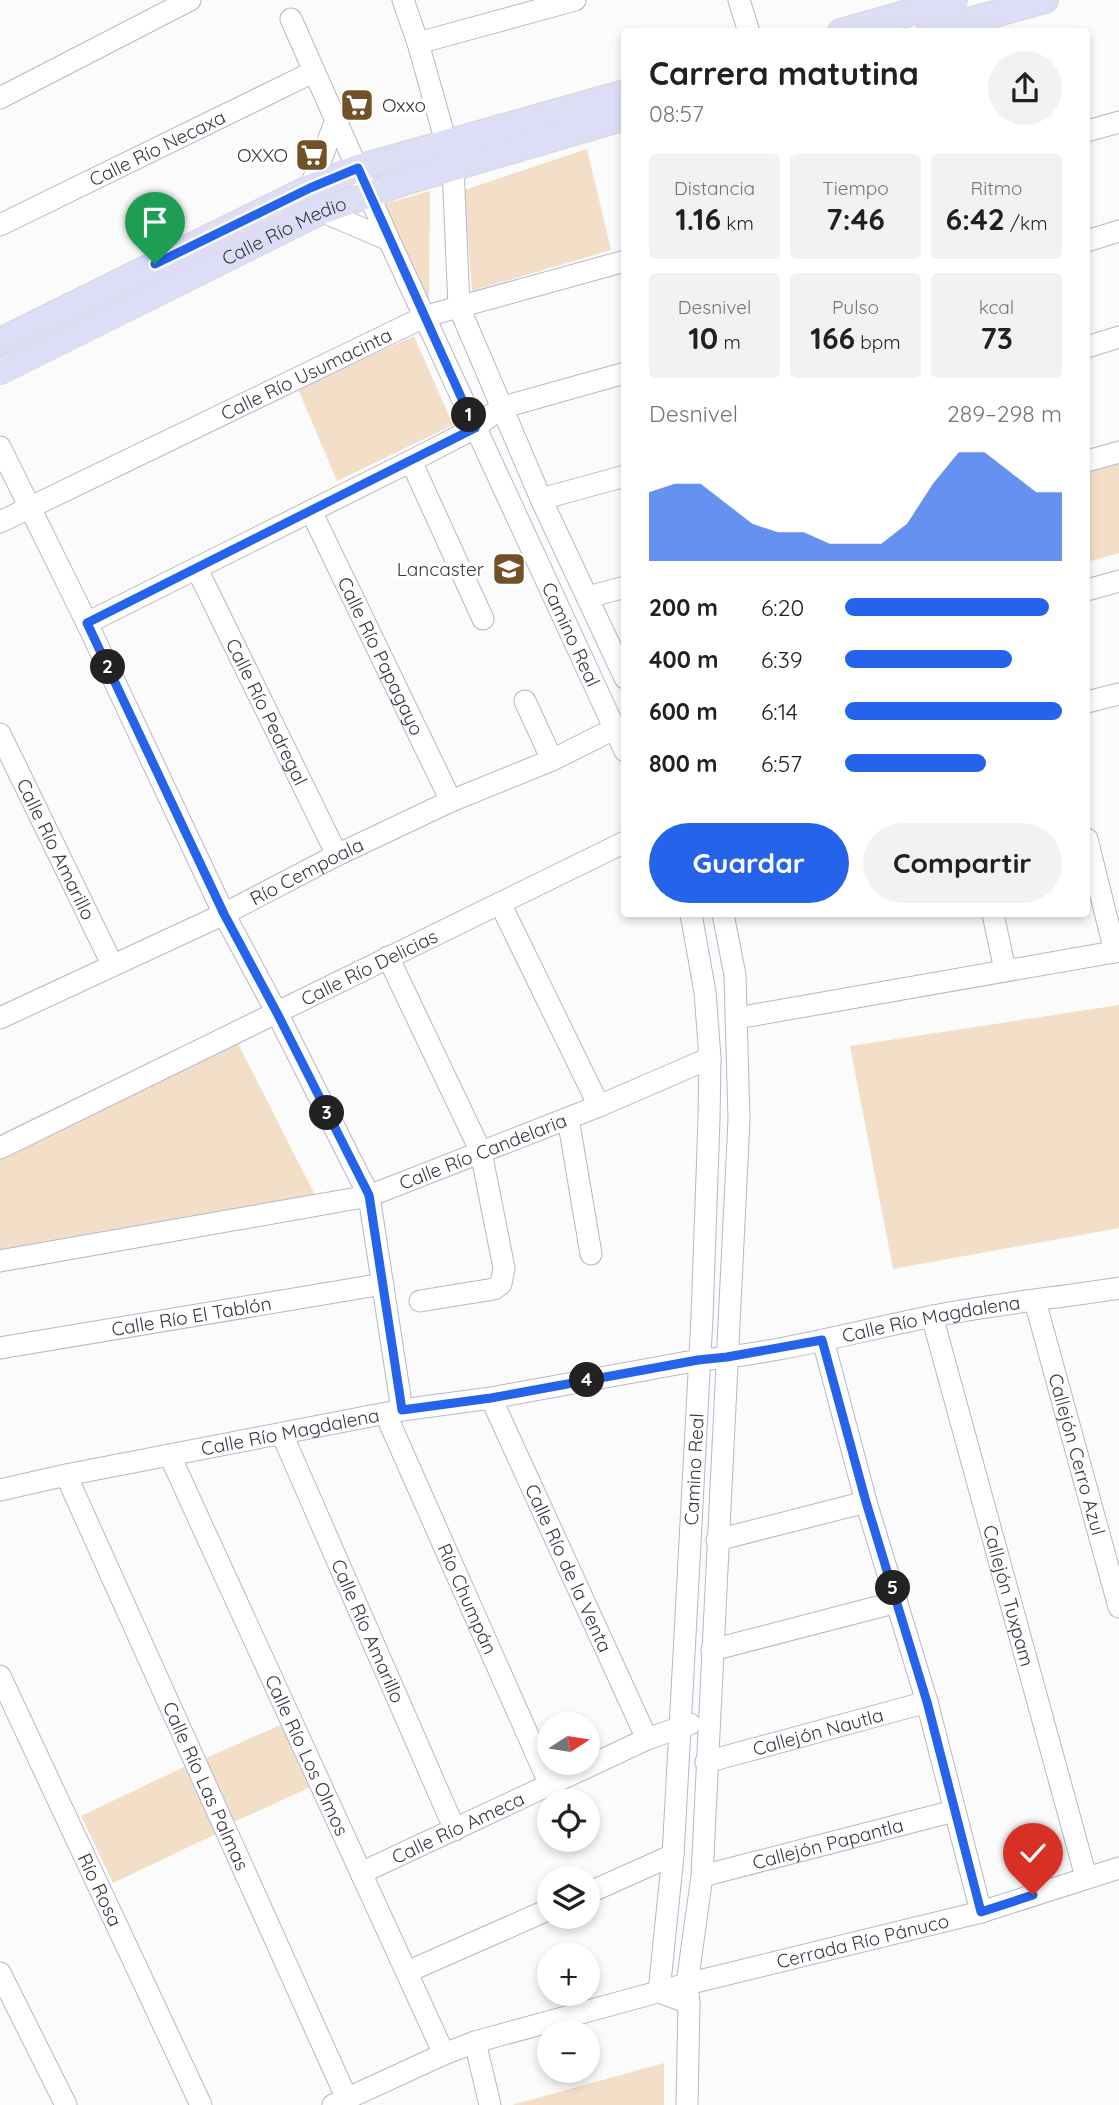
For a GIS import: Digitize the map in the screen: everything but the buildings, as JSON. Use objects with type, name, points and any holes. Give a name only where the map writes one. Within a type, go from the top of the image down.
[{"type":"main road","points":[[855,28],[954,0]]},
{"type":"main road","points":[[944,28],[1045,0]]},
{"type":"main road","name":"Calle Río Medio","points":[[0,341],[315,199],[369,193],[450,156],[621,94]]},
{"type":"main road","name":"Calle Río Medio","points":[[0,371],[315,199],[358,168],[450,156],[621,118]]},
{"type":"street","points":[[0,98],[190,0]]},
{"type":"street","name":"Camino Real","points":[[403,0],[450,156],[459,307],[500,408],[621,669]]},
{"type":"street","points":[[418,43],[575,0]]},
{"type":"street","points":[[739,0],[748,28]]},
{"type":"street","name":"Camino Real","points":[[291,19],[389,240],[621,743]]},
{"type":"street","name":"Calle Río Necaxa","points":[[0,225],[313,72]]},
{"type":"street","points":[[335,120],[315,199],[389,240]]},
{"type":"street","points":[[1090,130],[1119,122]]},
{"type":"street","points":[[1090,240],[1119,231]]},
{"type":"street","name":"Calle Río Usumacinta","points":[[0,522],[426,316],[621,262]]},
{"type":"street","points":[[1090,345],[1119,337]]},
{"type":"street","points":[[87,623],[475,428],[500,408],[621,374]]},
{"type":"street","name":"Río Chumpán","points":[[0,447],[87,623],[224,914],[369,1195],[383,1284],[394,1412],[550,1785]]},
{"type":"street","points":[[1090,460],[1119,452]]},
{"type":"street","points":[[411,461],[483,619]]},
{"type":"street","points":[[541,499],[621,477]]},
{"type":"street","name":"Calle Río Papagayo","points":[[311,512],[451,801]]},
{"type":"street","name":"Calle Río Pedregal","points":[[197,569],[337,855]]},
{"type":"street","points":[[549,589],[576,575]]},
{"type":"street","points":[[1090,589],[1119,581]]},
{"type":"street","points":[[588,597],[621,588]]},
{"type":"street","points":[[582,661],[612,648]]},
{"type":"street","points":[[1090,701],[1119,694]]},
{"type":"street","points":[[525,701],[552,760]]},
{"type":"street","name":"Río Cempoala","points":[[0,1018],[224,914],[337,855],[451,801],[552,760],[614,729]]},
{"type":"street","name":"Calle Río Amarillo","points":[[0,734],[112,964]]},
{"type":"street","name":"Calle Río Delicias","points":[[0,1148],[621,844]]},
{"type":"street","points":[[737,1018],[1117,951],[1090,850]]},
{"type":"street","points":[[499,903],[599,1106]]},
{"type":"street","name":"Camino Real","points":[[659,1992],[673,1855],[702,1317],[709,1119],[710,1058],[705,992],[692,917]]},
{"type":"street","name":"Camino Real","points":[[687,2105],[688,1993],[702,1876],[739,1120],[735,975],[724,917]]},
{"type":"street","points":[[994,917],[1005,970]]},
{"type":"street","points":[[388,957],[481,1152],[504,1268],[501,1284],[487,1292],[420,1301]]},
{"type":"street","name":"Calle Río Candelaria","points":[[0,1261],[369,1195],[599,1106],[710,1058]]},
{"type":"street","points":[[568,1118],[591,1254]]},
{"type":"street","points":[[709,1119],[739,1120]]},
{"type":"street","name":"Calle Río El Tablón","points":[[0,1348],[383,1284]]},
{"type":"street","name":"Calle Río Magdalena","points":[[0,1490],[394,1412],[727,1357],[932,1316],[1119,1288]]},
{"type":"street","name":"Callejón Cerro Azul","points":[[1035,1301],[1119,1607]]},
{"type":"street","name":"Callejón Tuxpam","points":[[932,1316],[1086,1877]]},
{"type":"street","points":[[822,1340],[866,1502],[927,1702],[981,1912]]},
{"type":"street","name":"Calle Río de la Venta","points":[[491,1398],[646,1739]]},
{"type":"street","name":"Calle Río Amarillo","points":[[282,1434],[454,1830]]},
{"type":"street","name":"Calle Río Los Olmos","points":[[170,1456],[444,2054]]},
{"type":"street","name":"Calle Río Las Palmas","points":[[66,1475],[340,2102]]},
{"type":"street","points":[[717,1540],[866,1502]]},
{"type":"street","points":[[712,1650],[897,1602]]},
{"type":"street","name":"Río Rosa","points":[[0,1676],[201,2105]]},
{"type":"street","name":"Callejón Nautla","points":[[706,1762],[927,1702]]},
{"type":"street","name":"Calle Río Ameca","points":[[361,1873],[646,1739],[680,1729],[709,1715]]},
{"type":"street","name":"Callejón Papantla","points":[[702,1876],[954,1811]]},
{"type":"street","points":[[600,1887],[673,1855]]},
{"type":"street","name":"Cerrada Río Pánuco","points":[[340,2102],[475,2042],[659,1992],[688,1993],[981,1912],[1119,1868]]},
{"type":"street","points":[[407,1972],[537,1915]]},
{"type":"street","points":[[0,1973],[66,2105]]},
{"type":"street","points":[[475,2042],[490,2105]]},
{"type":"shaded area","points":[[587,149],[611,250],[472,291],[464,190]]},
{"type":"shaded area","points":[[430,191],[429,303],[385,204]]},
{"type":"shaded area","points":[[414,336],[453,425],[337,481],[298,389]]},
{"type":"shaded area","points":[[1119,447],[1119,553],[1090,561],[1090,455]]},
{"type":"shaded area","points":[[1119,1005],[1119,1228],[893,1269],[850,1046]]},
{"type":"shaded area","points":[[228,1024],[317,1199],[0,1251],[0,1134]]},
{"type":"shaded area","points":[[287,1722],[315,1785],[232,1823],[204,1759]]},
{"type":"shaded area","points":[[186,1766],[218,1833],[113,1883],[81,1816]]},
{"type":"shaded area","points":[[664,2063],[664,2105],[512,2105],[600,2083],[600,2081]]},
{"type":"place","name":"Oxxo","points":[[357,105]]},
{"type":"place","name":"OXXO","points":[[312,155]]},
{"type":"place","name":"Lancaster","points":[[509,569]]},
{"type":"route","points":[[155,264],[310,188],[358,168],[475,428],[87,623],[224,914],[369,1195],[402,1410],[491,1398],[822,1340],[866,1502],[927,1702],[981,1912],[1033,1895]]}]
